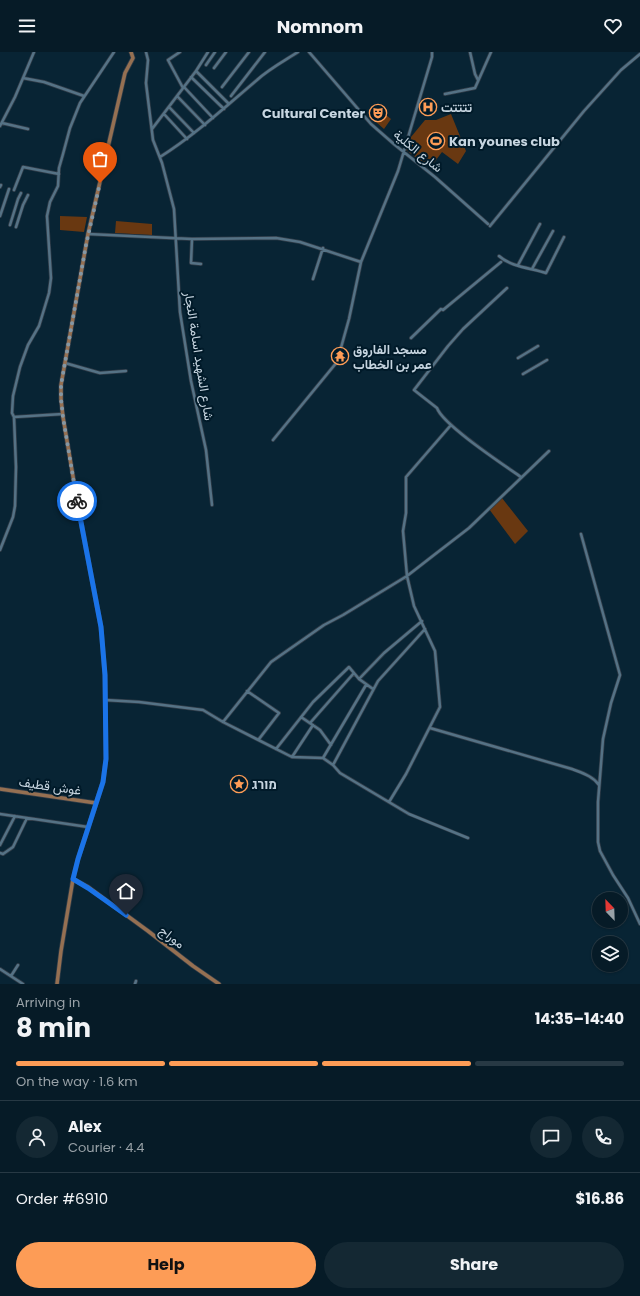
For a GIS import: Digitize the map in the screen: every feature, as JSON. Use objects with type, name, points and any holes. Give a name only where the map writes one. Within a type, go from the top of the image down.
[{"type":"main road","points":[[57,984],[73,879],[103,782],[106,759],[105,700],[101,627],[78,506],[63,414],[61,392],[64,363],[88,234],[125,73],[133,58],[131,52]]},
{"type":"main road","name":"غوش قطيف","points":[[0,789],[96,803]]},
{"type":"main road","name":"موراج","points":[[73,879],[148,931],[219,984]]},
{"type":"street","points":[[28,129],[1,124],[24,78],[34,52]]},
{"type":"street","points":[[0,550],[13,517],[15,500],[16,467],[14,417],[12,413],[13,396],[20,367],[28,345],[39,326],[49,293],[51,278],[47,216],[50,202],[58,186],[63,154],[70,128],[84,96],[100,75],[114,52]]},
{"type":"street","name":"شارع الشهيد اسامة النجار","points":[[146,52],[148,60],[146,83],[153,140],[160,157],[174,209],[180,312],[190,381],[206,450],[212,505]]},
{"type":"street","points":[[180,52],[168,60],[183,88],[213,118]]},
{"type":"street","points":[[152,129],[192,77],[208,52]]},
{"type":"street","points":[[206,65],[215,52]]},
{"type":"street","points":[[214,68],[226,52]]},
{"type":"street","points":[[222,87],[249,52]]},
{"type":"street","points":[[231,96],[266,52]]},
{"type":"street","points":[[160,157],[205,125],[258,79],[298,52]]},
{"type":"street","name":"شارع الكلية","points":[[309,52],[371,124],[431,173],[489,225],[620,70],[640,54]]},
{"type":"street","points":[[273,440],[337,362],[349,319],[361,262],[394,181],[404,152],[432,57],[432,52]]},
{"type":"street","points":[[470,52],[475,74],[478,80]]},
{"type":"street","points":[[445,94],[475,88],[491,52]]},
{"type":"street","points":[[196,71],[229,104]]},
{"type":"street","points":[[192,77],[224,109]]},
{"type":"street","points":[[24,78],[44,82],[84,96]]},
{"type":"street","points":[[177,96],[205,125]]},
{"type":"street","points":[[169,107],[194,133]]},
{"type":"street","points":[[164,114],[187,139]]},
{"type":"street","points":[[14,190],[23,167],[59,174]]},
{"type":"street","points":[[0,216],[9,188]]},
{"type":"street","points":[[10,226],[21,193]]},
{"type":"street","points":[[16,227],[28,195]]},
{"type":"street","points":[[518,265],[540,224]]},
{"type":"street","points":[[532,269],[553,231]]},
{"type":"street","points":[[88,234],[192,239],[276,238],[323,248],[361,262]]},
{"type":"street","points":[[499,256],[504,261],[546,273],[564,237]]},
{"type":"street","points":[[192,239],[191,264],[201,264]]},
{"type":"street","points":[[313,279],[323,248]]},
{"type":"street","points":[[411,338],[441,309],[444,310],[501,262]]},
{"type":"street","points":[[507,288],[463,329],[414,390],[437,408],[439,413],[451,425],[521,477]]},
{"type":"street","points":[[518,358],[538,346]]},
{"type":"street","points":[[523,374],[547,360]]},
{"type":"street","points":[[64,363],[100,373],[126,371]]},
{"type":"street","points":[[14,417],[63,414]]},
{"type":"street","points":[[389,802],[403,779],[440,707],[435,651],[414,606],[407,576],[402,531],[406,513],[406,477],[451,425]]},
{"type":"street","points":[[223,722],[271,662],[324,625],[407,576],[469,528],[549,451]]},
{"type":"street","points":[[581,534],[620,675],[603,739],[597,821],[598,842],[600,851],[628,898],[640,924]]},
{"type":"street","points":[[359,679],[384,653],[422,621]]},
{"type":"street","points":[[333,765],[378,681],[426,629]]},
{"type":"street","points":[[276,749],[321,693],[349,667],[359,679],[373,690]]},
{"type":"street","points":[[292,757],[311,724],[354,673]]},
{"type":"street","points":[[323,758],[366,685]]},
{"type":"street","points":[[247,691],[278,713],[259,740]]},
{"type":"street","points":[[105,700],[157,704],[203,710],[223,722],[292,757],[323,758],[333,765],[340,773],[409,814],[468,838]]},
{"type":"street","points":[[301,716],[320,730],[331,745]]},
{"type":"street","points":[[430,728],[572,769],[587,775],[599,785]]},
{"type":"street","points":[[0,814],[88,827]]},
{"type":"street","points":[[0,845],[15,816]]},
{"type":"street","points":[[0,853],[3,854],[13,847],[27,818]]},
{"type":"street","points":[[11,976],[18,965]]},
{"type":"street","points":[[0,969],[23,984]]},
{"type":"shaded area","name":"Kan younes club","points":[[451,114],[466,151],[458,164],[442,152],[430,168],[406,150],[406,146],[411,137],[425,120],[436,120]]},
{"type":"shaded area","points":[[384,115],[391,119],[384,129],[376,122]]},
{"type":"shaded area","points":[[60,216],[87,217],[84,232],[60,230]]},
{"type":"shaded area","points":[[116,221],[152,224],[152,235],[115,233]]},
{"type":"shaded area","points":[[502,498],[528,531],[515,544],[489,509]]},
{"type":"way so far","points":[[77,501],[63,417],[61,385],[88,234],[100,183]]},
{"type":"place","name":"تتتتت","points":[[428,107]]},
{"type":"place","name":"Cultural Center","points":[[378,113]]},
{"type":"place","name":"Kan younes club","points":[[436,141]]},
{"type":"place","name":"مسجد الفاروق عمر بن الخطاب","points":[[340,356]]},
{"type":"place","name":"מורג","points":[[239,784]]},
{"type":"route","points":[[77,501],[101,627],[105,675],[106,759],[103,782],[73,879],[126,915]]}]
